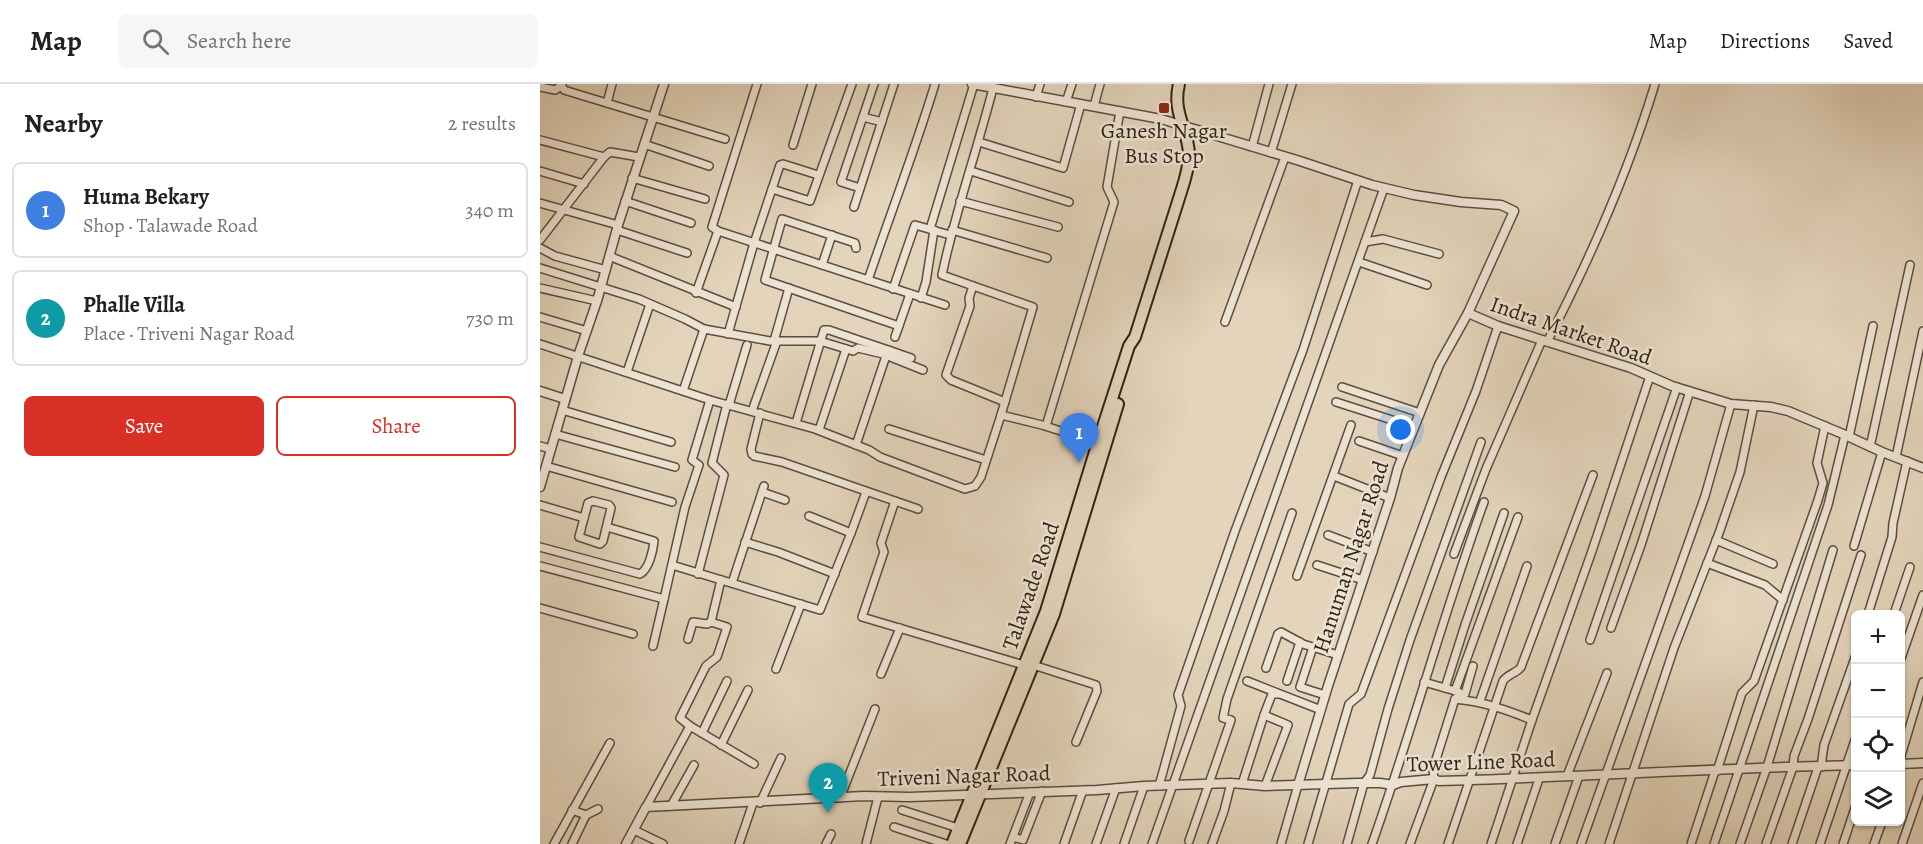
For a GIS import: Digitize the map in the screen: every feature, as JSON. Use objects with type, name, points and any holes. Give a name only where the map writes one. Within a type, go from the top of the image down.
[{"type":"main road","name":"Talawade Road","points":[[960,844],[977,794],[1052,608],[1101,444],[1134,350],[1135,337],[1187,169],[1189,154],[1177,110],[1179,84]]},
{"type":"main road","name":"Talawade Road","points":[[952,844],[977,794]]},
{"type":"street","points":[[606,103],[612,84]]},
{"type":"street","points":[[540,487],[632,178],[664,84]]},
{"type":"street","points":[[757,84],[712,227],[718,231],[945,305]]},
{"type":"street","points":[[793,145],[812,84]]},
{"type":"street","points":[[772,189],[810,201],[852,84]]},
{"type":"street","points":[[860,188],[841,182],[874,84]]},
{"type":"street","points":[[854,207],[894,84]]},
{"type":"street","points":[[868,280],[936,84]]},
{"type":"street","points":[[921,298],[926,282],[932,230],[973,84]]},
{"type":"street","name":"Indra Market Road","points":[[973,84],[993,88],[1007,87],[1036,97],[1161,119],[1285,158],[1300,160],[1384,188],[1414,195],[1501,206],[1514,211],[1468,313],[1498,326],[1632,368],[1677,387],[1731,404],[1754,405],[1788,411],[1923,468]]},
{"type":"street","points":[[1036,97],[1040,84]]},
{"type":"street","points":[[1066,102],[1072,84]]},
{"type":"street","points":[[1094,106],[1100,84]]},
{"type":"street","points":[[1252,147],[1269,84]]},
{"type":"street","points":[[1271,153],[1292,84]]},
{"type":"street","points":[[1454,554],[1486,469],[1545,341],[1575,286],[1607,216],[1655,84]]},
{"type":"street","points":[[540,87],[555,90],[561,85],[564,90],[725,139]]},
{"type":"street","points":[[540,344],[710,400],[819,430],[869,450],[880,457],[965,489],[975,486],[981,477],[1001,416],[1033,307],[942,275],[951,233],[971,171],[993,88]]},
{"type":"street","points":[[979,142],[1063,168],[1081,104]]},
{"type":"street","points":[[1046,426],[1114,202],[1107,187],[1120,111]]},
{"type":"street","points":[[863,117],[882,122]]},
{"type":"street","points":[[540,140],[604,157]]},
{"type":"street","points":[[644,144],[709,166]]},
{"type":"street","points":[[540,238],[610,152],[639,157]]},
{"type":"street","points":[[1225,322],[1285,158]]},
{"type":"street","points":[[728,334],[754,243],[782,164],[818,175]]},
{"type":"street","points":[[540,171],[584,184]]},
{"type":"street","points":[[971,171],[1069,202]]},
{"type":"street","points":[[632,178],[705,199]]},
{"type":"street","points":[[1159,786],[1181,706],[1178,694],[1235,531],[1303,350],[1358,180]]},
{"type":"street","points":[[1152,844],[1384,188]]},
{"type":"street","points":[[625,201],[691,223]]},
{"type":"street","points":[[960,201],[1058,227]]},
{"type":"street","points":[[540,203],[564,209],[687,253]]},
{"type":"street","points":[[856,248],[855,243],[782,219],[765,280],[899,326]]},
{"type":"street","points":[[893,289],[915,225],[1047,258]]},
{"type":"street","points":[[696,293],[718,231]]},
{"type":"street","points":[[822,265],[832,235]]},
{"type":"street","points":[[1365,242],[1383,238],[1439,254]]},
{"type":"street","points":[[540,248],[555,255],[606,270]]},
{"type":"street","points":[[609,256],[696,293],[736,307]]},
{"type":"street","points":[[1359,262],[1427,285]]},
{"type":"street","points":[[1870,447],[1910,265]]},
{"type":"street","points":[[540,268],[601,286],[650,304],[704,329],[775,341],[820,341],[852,351],[858,348],[911,357]]},
{"type":"street","points":[[973,286],[969,298],[970,306],[946,375],[951,380],[1005,402]]},
{"type":"street","points":[[540,288],[597,301]]},
{"type":"street","points":[[789,288],[756,412],[752,454],[782,462],[918,509]]},
{"type":"street","points":[[895,337],[910,294]]},
{"type":"street","points":[[627,372],[650,304]]},
{"type":"street","name":"Hanuman Nagar Road","points":[[1298,785],[1403,456],[1439,365],[1468,313]]},
{"type":"street","points":[[540,317],[587,331]]},
{"type":"street","points":[[1308,844],[1349,704],[1361,694],[1441,477],[1476,391],[1498,326]]},
{"type":"street","points":[[1714,844],[1828,505],[1873,326]]},
{"type":"street","points":[[683,391],[704,329]]},
{"type":"street","points":[[796,423],[825,330],[888,353],[923,370]]},
{"type":"street","points":[[1896,457],[1923,331]]},
{"type":"street","points":[[698,574],[724,475],[712,464],[747,345]]},
{"type":"street","points":[[819,430],[846,349]]},
{"type":"street","points":[[856,445],[888,353]]},
{"type":"street","points":[[1491,844],[1650,376]]},
{"type":"street","points":[[1342,387],[1420,413]]},
{"type":"street","points":[[1590,640],[1677,387]]},
{"type":"street","points":[[540,391],[565,399]]},
{"type":"street","points":[[1611,628],[1641,545],[1690,391]]},
{"type":"street","points":[[653,646],[685,507],[699,465],[692,460],[710,400]]},
{"type":"street","points":[[1336,402],[1414,427]]},
{"type":"street","points":[[1581,844],[1705,496],[1731,404]]},
{"type":"street","points":[[1609,844],[1674,648],[1740,472],[1754,405]]},
{"type":"street","points":[[562,410],[671,442]]},
{"type":"street","points":[[1001,416],[1046,426],[1101,444]]},
{"type":"street","points":[[1297,576],[1351,425]]},
{"type":"street","points":[[1691,844],[1742,693],[1754,681],[1823,483],[1817,463],[1825,426]]},
{"type":"street","points":[[889,429],[986,459]]},
{"type":"street","points":[[555,434],[675,467]]},
{"type":"street","points":[[1359,441],[1403,456]]},
{"type":"street","points":[[1347,844],[1410,640],[1481,442]]},
{"type":"street","points":[[540,446],[551,449]]},
{"type":"street","points":[[1854,546],[1882,452]]},
{"type":"street","points":[[1870,610],[1892,537],[1907,462]]},
{"type":"street","points":[[546,466],[672,502]]},
{"type":"street","points":[[1448,844],[1506,677],[1519,670],[1521,666],[1593,474]]},
{"type":"street","points":[[1334,476],[1390,498]]},
{"type":"street","points":[[732,583],[763,489],[785,500]]},
{"type":"street","points":[[672,565],[820,610],[866,492]]},
{"type":"street","points":[[895,501],[881,543],[884,552],[862,617],[1092,684],[1097,687],[1076,742]]},
{"type":"street","points":[[590,502],[609,505],[611,510],[603,541],[600,544],[581,539],[579,535],[584,519],[590,502]]},
{"type":"street","points":[[1372,844],[1393,785],[1458,574],[1484,502]]},
{"type":"street","points":[[540,505],[584,519]]},
{"type":"street","points":[[1189,841],[1231,720],[1223,718],[1227,699],[1292,513]]},
{"type":"street","points":[[1445,688],[1504,513]]},
{"type":"street","points":[[809,516],[851,533]]},
{"type":"street","points":[[1410,844],[1434,779],[1434,769],[1455,695],[1518,517]]},
{"type":"street","points":[[540,547],[609,567],[643,573],[647,568],[654,541],[607,527]]},
{"type":"street","points":[[1328,535],[1372,552]]},
{"type":"street","points":[[1716,540],[1773,564]]},
{"type":"street","points":[[745,542],[835,574]]},
{"type":"street","points":[[1740,844],[1767,767],[1833,550]]},
{"type":"street","points":[[1766,844],[1861,555]]},
{"type":"street","points":[[1707,563],[1765,585],[1783,600]]},
{"type":"street","points":[[1317,565],[1363,580]]},
{"type":"street","points":[[540,566],[664,599]]},
{"type":"street","points":[[1480,701],[1527,566]]},
{"type":"street","points":[[1896,610],[1910,567]]},
{"type":"street","points":[[711,622],[721,580]]},
{"type":"street","points":[[1905,647],[1923,595]]},
{"type":"street","points":[[776,669],[801,604]]},
{"type":"street","points":[[540,608],[633,634]]},
{"type":"street","points":[[688,639],[693,622],[707,624],[711,622],[727,627],[717,657],[706,666],[680,718],[754,764]]},
{"type":"street","points":[[881,674],[900,628]]},
{"type":"street","points":[[1266,668],[1279,632],[1338,656]]},
{"type":"street","points":[[1287,681],[1300,642]]},
{"type":"street","points":[[1313,647],[1300,687],[1325,695]]},
{"type":"street","points":[[1792,844],[1853,664]]},
{"type":"street","points":[[1455,695],[1465,694],[1473,666]]},
{"type":"street","points":[[1567,776],[1607,673]]},
{"type":"street","points":[[702,733],[727,681]]},
{"type":"street","points":[[1247,681],[1321,710]]},
{"type":"street","points":[[1424,682],[1445,688],[1455,695],[1496,706],[1532,720]]},
{"type":"street","points":[[1905,742],[1923,682]]},
{"type":"street","points":[[722,745],[748,690]]},
{"type":"street","points":[[1242,784],[1272,694],[1278,694]]},
{"type":"street","points":[[840,798],[875,709]]},
{"type":"street","points":[[1264,715],[1288,725],[1265,786]]},
{"type":"street","points":[[626,844],[690,726]]},
{"type":"street","points":[[554,844],[610,743]]},
{"type":"street","points":[[739,844],[757,803],[781,758]]},
{"type":"street","points":[[1905,764],[1923,763]]},
{"type":"street","points":[[671,806],[694,765]]},
{"type":"street","points":[[1820,844],[1851,765]]},
{"type":"street","name":"Tower Line Road","points":[[1113,788],[1232,783],[1265,786],[1364,783],[1393,785],[1401,782],[1434,779],[1439,781],[1514,779],[1851,765]]},
{"type":"street","points":[[1555,844],[1579,776]]},
{"type":"street","points":[[1517,844],[1539,778]]},
{"type":"street","points":[[1212,844],[1232,783]]},
{"type":"street","points":[[1902,844],[1923,783]]},
{"type":"street","points":[[1281,844],[1298,785]]},
{"type":"street","points":[[1125,844],[1144,786]]},
{"type":"street","points":[[1096,844],[1113,788]]},
{"type":"street","name":"Triveni Nagar Road","points":[[646,807],[1113,788]]},
{"type":"street","points":[[1064,844],[1083,790]]},
{"type":"street","points":[[1030,792],[1012,840],[1023,840],[1042,791]]},
{"type":"street","points":[[866,844],[879,797]]},
{"type":"street","points":[[572,844],[586,815],[598,809]]},
{"type":"street","points":[[572,810],[586,815]]},
{"type":"street","points":[[902,810],[958,828]]},
{"type":"street","points":[[1844,844],[1851,821]]},
{"type":"street","points":[[1874,844],[1881,826]]},
{"type":"street","points":[[894,827],[946,844]]},
{"type":"street","points":[[634,830],[663,844]]},
{"type":"street","points":[[826,844],[831,834]]},
{"type":"place","name":"Ganesh Nagar Bus Stop","points":[[1164,108]]},
{"type":"place","name":"Huma Bekary","points":[[1079,463]]},
{"type":"place","name":"Phalle Villa","points":[[828,813]]}]
